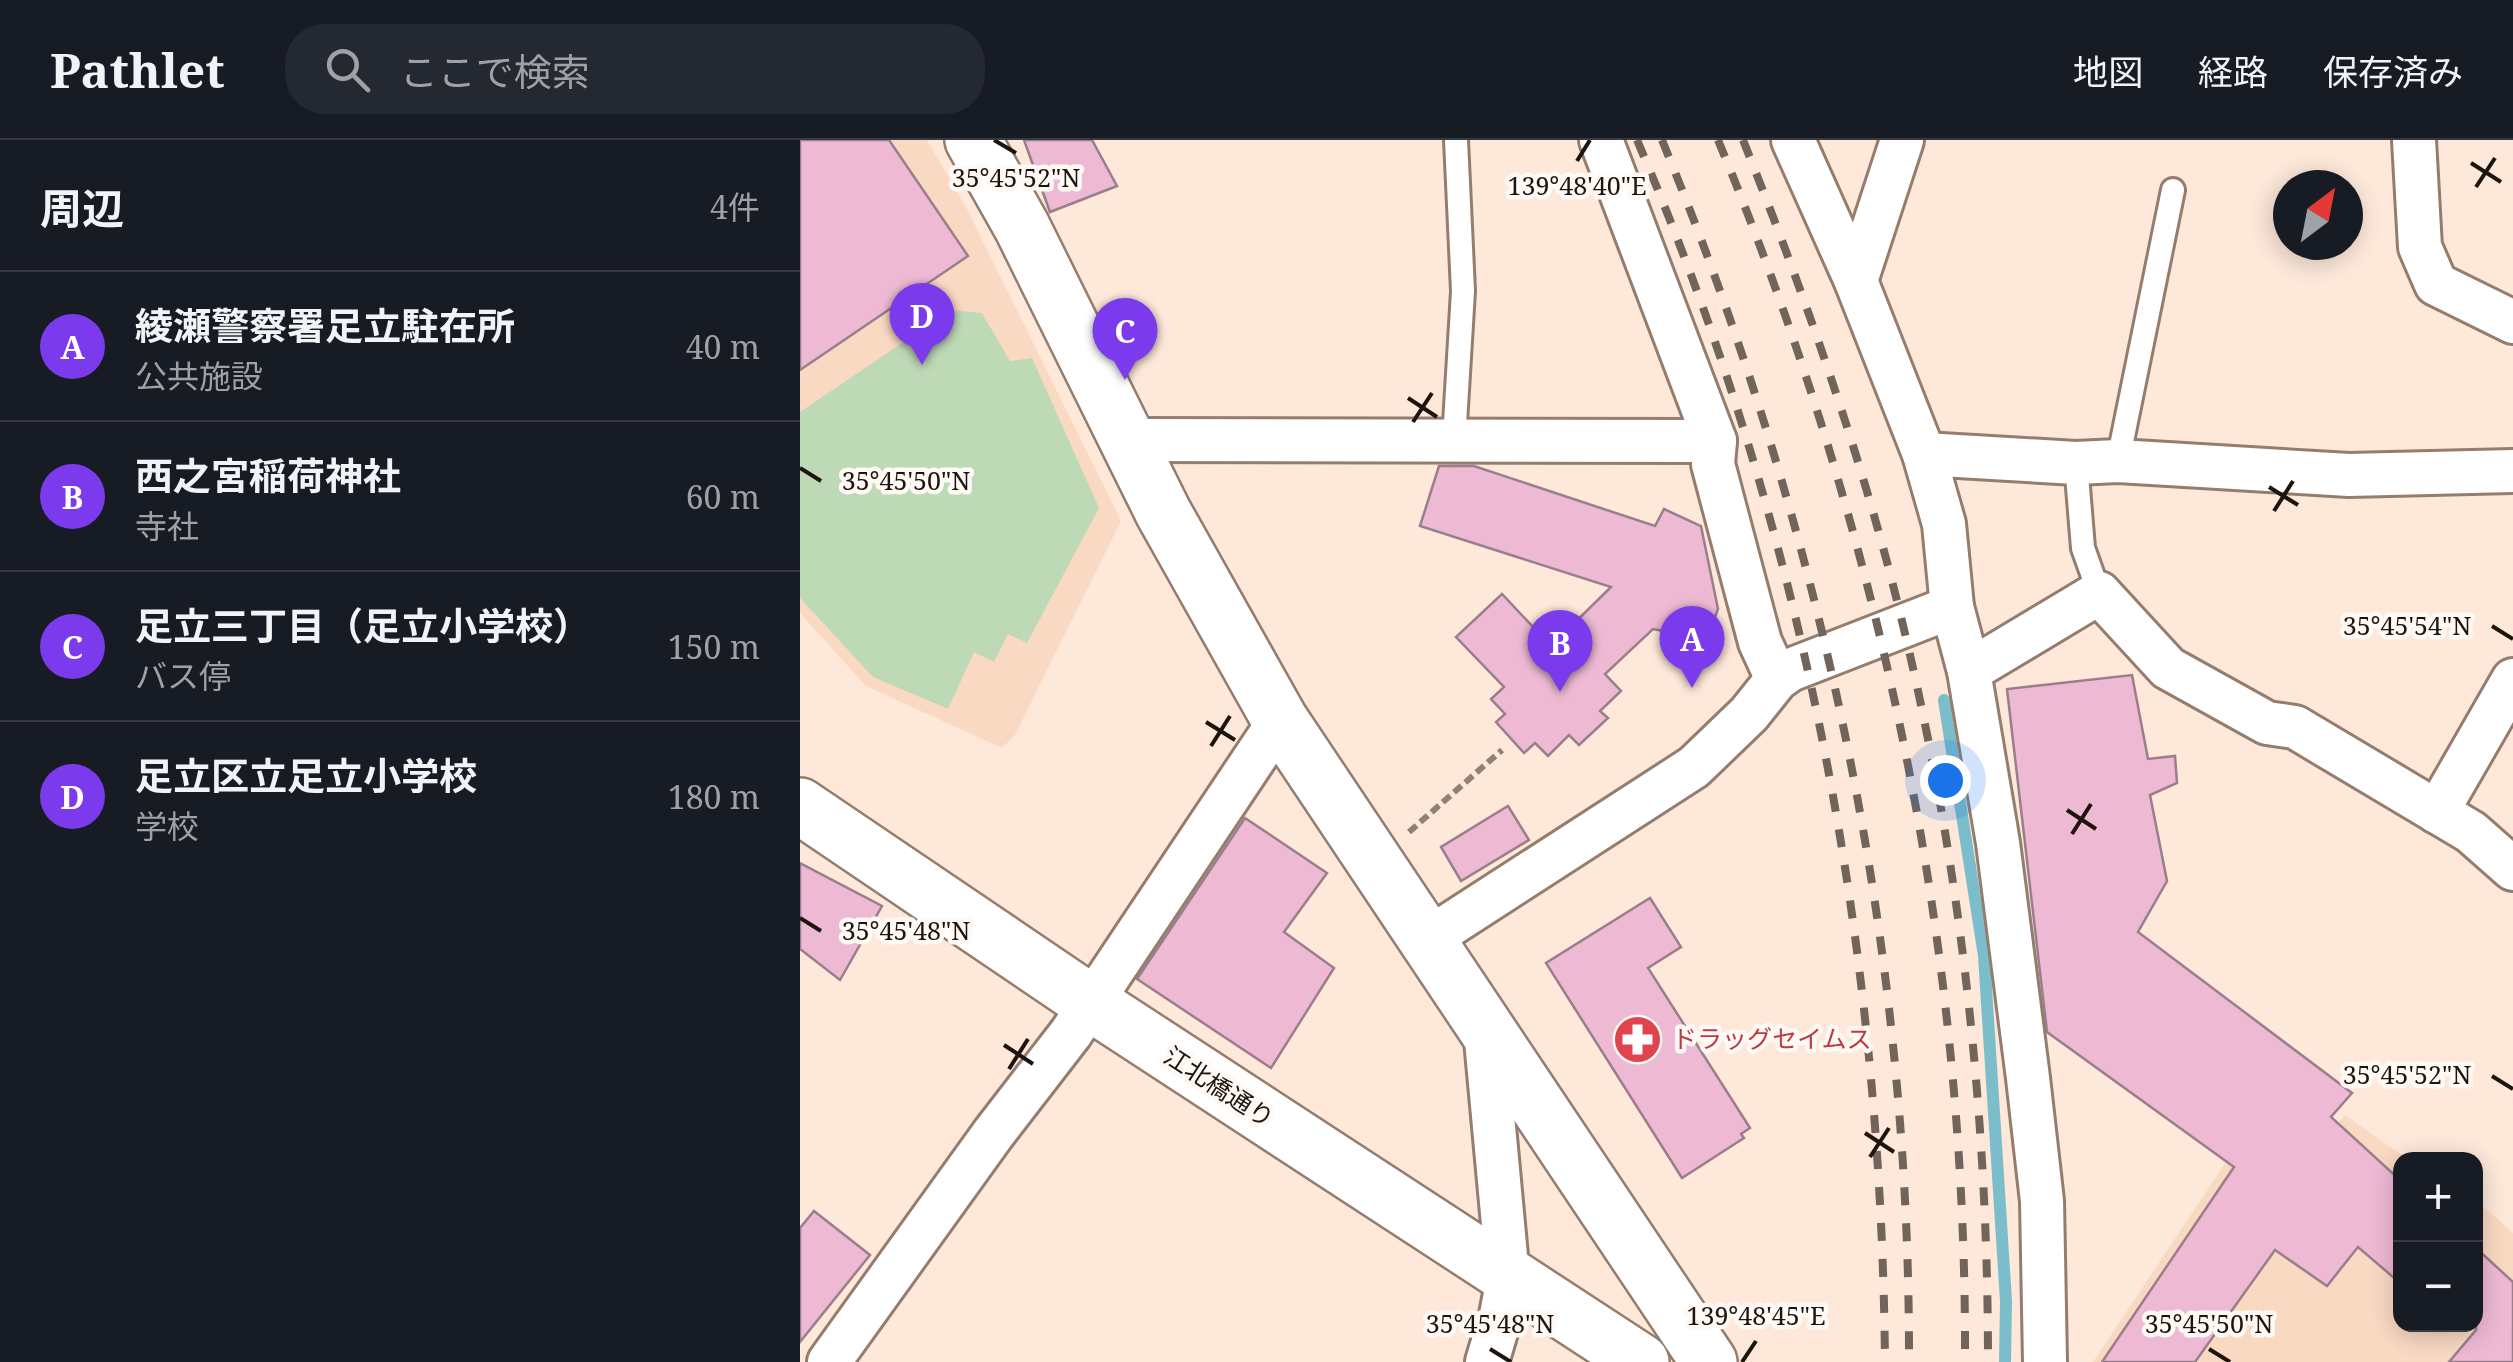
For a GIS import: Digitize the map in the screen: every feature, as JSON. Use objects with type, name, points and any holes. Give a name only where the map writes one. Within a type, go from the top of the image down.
[{"type":"street","points":[[973,140],[1022,227],[1163,512],[1280,720],[1708,1362]]},
{"type":"street","points":[[1601,140],[1714,440],[1713,464],[1760,642],[1777,679]]},
{"type":"street","points":[[1793,140],[1856,282],[1924,454],[1944,524],[1952,607],[1969,671],[1998,843],[2036,1148],[2042,1201],[2045,1362]]},
{"type":"street","points":[[1856,282],[1902,140]]},
{"type":"street","points":[[2414,140],[2420,248],[2436,284],[2513,322]]},
{"type":"street","points":[[1128,440],[1714,440]]},
{"type":"street","points":[[1924,454],[2076,463],[2118,460],[2349,476],[2513,472]]},
{"type":"street","points":[[1969,671],[2099,593],[2168,668],[2188,682],[2267,723],[2295,728],[2471,832],[2513,870]]},
{"type":"street","points":[[1428,939],[1694,768],[1790,670],[1952,607]]},
{"type":"street","points":[[2437,812],[2513,680]]},
{"type":"street","points":[[835,1360],[1092,1003],[1280,720]]},
{"type":"street","name":"江北橋通り","points":[[800,806],[1092,1003],[1641,1362]]},
{"type":"street","points":[[1485,1024],[1508,1278],[1486,1362]]},
{"type":"lane","points":[[1454,440],[1463,290],[1456,140]]},
{"type":"lane","points":[[2118,460],[2173,190]]},
{"type":"lane","points":[[2076,463],[2083,548],[2099,593]]},
{"type":"path","points":[[1397,842],[1502,750]]},
{"type":"shaded area","points":[[800,140],[927,140],[967,209],[1121,521],[1015,735],[1002,748],[866,686],[800,613]]},
{"type":"shaded area","points":[[2345,1115],[2397,1152],[2393,1152],[2393,1332],[2483,1332],[2483,1206],[2513,1233],[2513,1362],[2093,1362],[2234,1150],[2291,1181]]},
{"type":"green space","points":[[951,310],[982,313],[1010,361],[1032,358],[1099,508],[1027,643],[1008,634],[994,662],[974,652],[948,709],[873,677],[800,598],[800,412]]},
{"type":"building","points":[[800,140],[889,140],[968,256],[800,370]]},
{"type":"building","points":[[1024,140],[1092,140],[1117,186],[1050,212]]},
{"type":"building","points":[[1439,466],[1474,466],[1655,526],[1664,509],[1701,526],[1718,609],[1707,639],[1653,629],[1605,674],[1621,691],[1600,711],[1608,718],[1579,745],[1569,735],[1548,756],[1535,743],[1524,753],[1496,722],[1505,714],[1491,699],[1504,687],[1456,637],[1502,594],[1551,646],[1611,587],[1420,526]]},
{"type":"building","points":[[2132,675],[2148,759],[2175,756],[2177,783],[2150,795],[2167,881],[2138,932],[2352,1093],[2331,1117],[2393,1174],[2393,1277],[2358,1247],[2327,1286],[2275,1250],[2195,1362],[2102,1362],[2234,1167],[2047,1032],[2007,689]]},
{"type":"building","points":[[1508,806],[1529,840],[1461,881],[1441,847]]},
{"type":"building","points":[[1245,818],[1327,873],[1284,932],[1334,968],[1271,1068],[1137,979]]},
{"type":"building","points":[[800,863],[882,906],[840,980],[800,949]]},
{"type":"building","points":[[1650,898],[1681,947],[1648,968],[1750,1128],[1741,1134],[1744,1138],[1682,1178],[1546,963]]},
{"type":"building","points":[[814,1211],[870,1255],[800,1342],[800,1228]]},
{"type":"building","points":[[2483,1254],[2513,1282],[2513,1362],[2449,1362],[2474,1332],[2483,1332]]},
{"type":"waterway","points":[[1944,700],[1984,956],[2006,1301],[2005,1362]]},
{"type":"railway","points":[[1637,140],[1695,287],[1746,436],[1788,586],[1822,739],[1849,892],[1868,1048],[1880,1204],[1885,1362]]},
{"type":"railway","points":[[1662,140],[1719,287],[1768,436],[1811,587],[1846,739],[1873,893],[1893,1048],[1905,1205],[1909,1362]]},
{"type":"railway","points":[[1718,140],[1775,287],[1825,435],[1867,586],[1903,739],[1930,893],[1950,1048],[1962,1205],[1965,1362]]},
{"type":"railway","points":[[1743,140],[1856,455],[1887,562],[1932,759],[1949,858],[1974,1059],[1982,1160],[1988,1362]]},
{"type":"place","name":"足立区立足立小学校","points":[[922,365]]},
{"type":"place","name":"足立三丁目（足立小学校）","points":[[1125,380]]},
{"type":"place","name":"綾瀬警察署足立駐在所","points":[[1692,688]]},
{"type":"place","name":"西之宮稲荷神社","points":[[1560,692]]},
{"type":"place","name":"ドラッグセイムス","points":[[1637,1039]]}]
